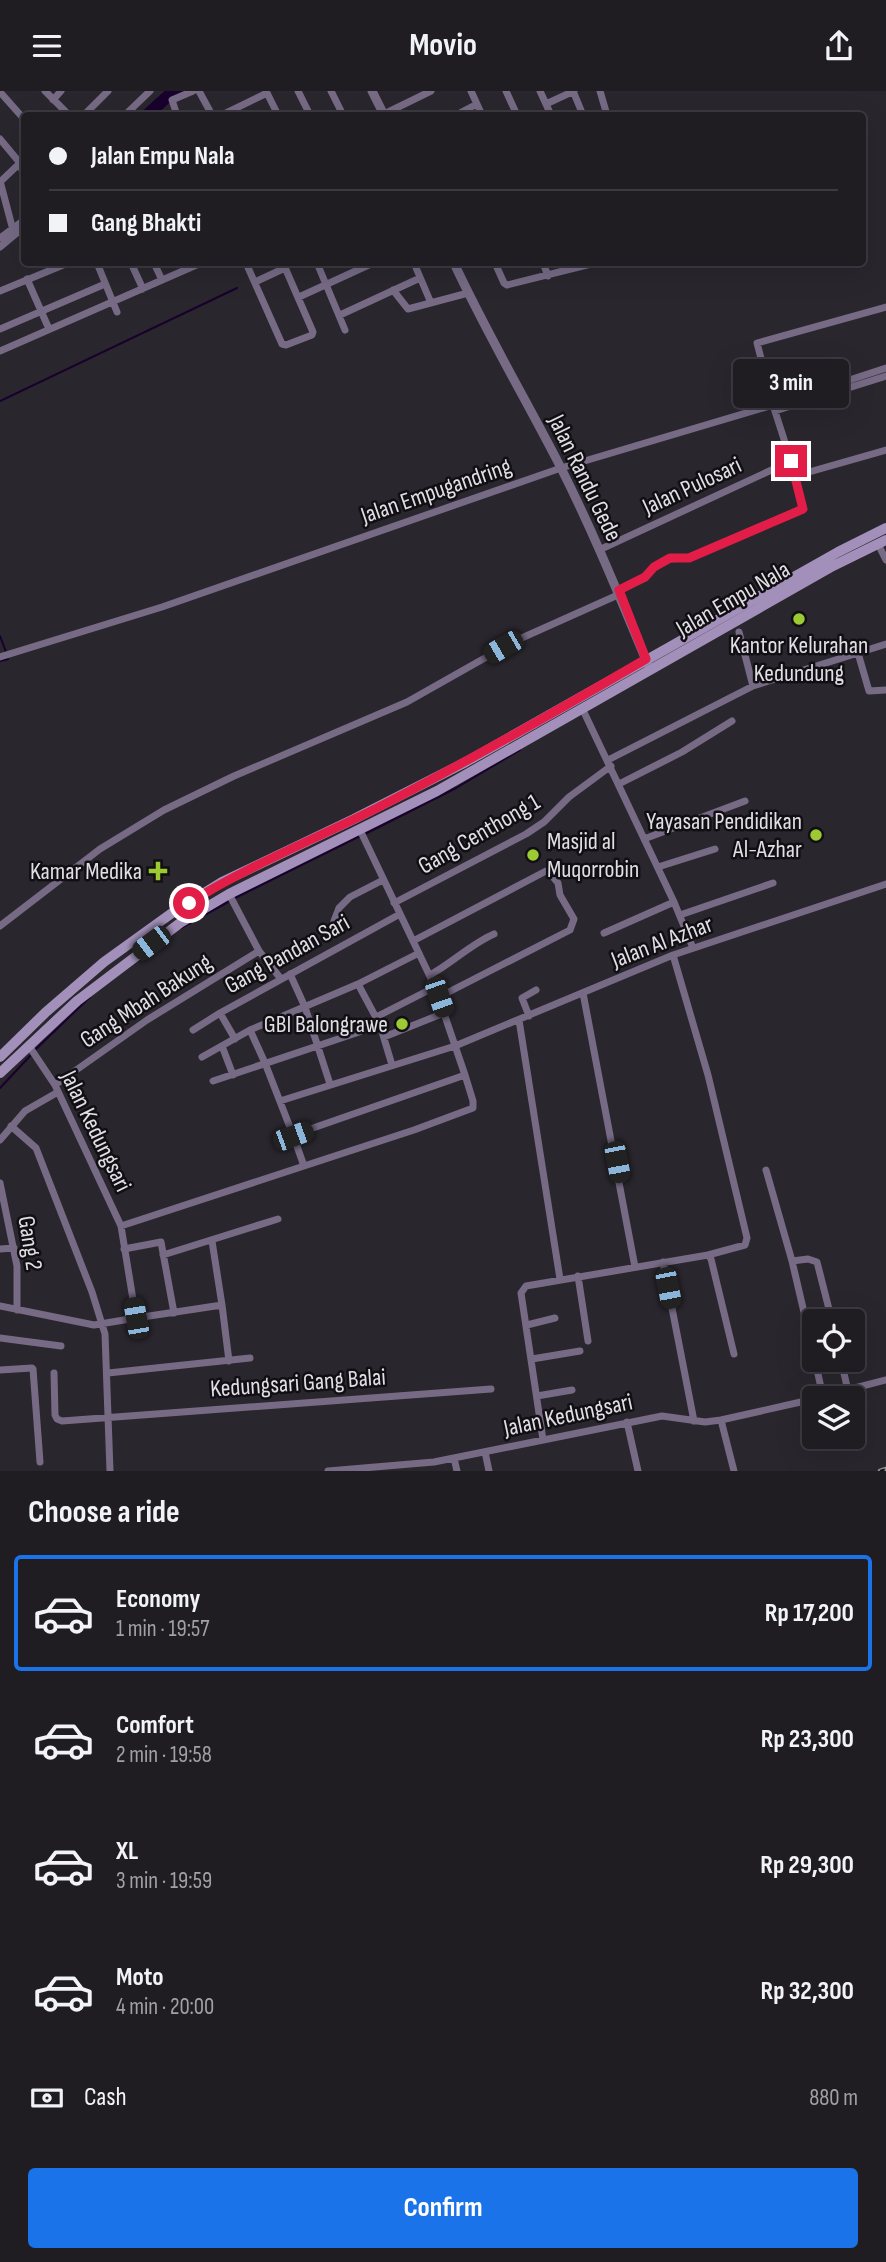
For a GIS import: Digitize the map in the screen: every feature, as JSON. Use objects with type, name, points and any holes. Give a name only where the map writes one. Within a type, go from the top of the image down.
[{"type":"main road","name":"Jalan Empu Nala","points":[[0,1057],[46,1012],[114,955],[172,913],[222,882],[432,780],[646,659],[846,554],[886,528]]},
{"type":"main road","name":"Jalan Empu Nala","points":[[846,554],[883,549]]},
{"type":"main road","name":"Jalan Empu Nala","points":[[0,1073],[32,1050],[55,1020],[180,923],[361,833],[584,711],[830,561]]},
{"type":"main road","points":[[46,1012],[55,1020]]},
{"type":"street","points":[[45,91],[66,112]]},
{"type":"street","points":[[53,100],[61,91]]},
{"type":"street","points":[[86,112],[108,91]]},
{"type":"street","points":[[128,112],[150,91]]},
{"type":"street","points":[[176,112],[172,100],[182,93],[193,91]]},
{"type":"street","points":[[199,91],[210,112]]},
{"type":"street","points":[[298,91],[308,112]]},
{"type":"street","points":[[331,91],[342,112]]},
{"type":"street","points":[[372,91],[382,112]]},
{"type":"street","points":[[387,112],[412,95],[431,91]]},
{"type":"street","points":[[471,91],[481,112]]},
{"type":"street","points":[[506,91],[516,112]]},
{"type":"street","points":[[540,91],[550,112]]},
{"type":"street","points":[[546,104],[573,91],[582,112]]},
{"type":"street","points":[[600,91],[606,112]]},
{"type":"street","points":[[228,112],[266,92],[276,112]]},
{"type":"street","points":[[2,98],[21,116]]},
{"type":"street","points":[[462,112],[477,104]]},
{"type":"street","points":[[240,106],[243,112]]},
{"type":"street","points":[[0,140],[21,166]]},
{"type":"street","points":[[13,230],[0,181],[20,163]]},
{"type":"street","points":[[0,239],[21,223]]},
{"type":"street","points":[[0,247],[21,230]]},
{"type":"street","points":[[0,291],[59,266]]},
{"type":"street","points":[[98,266],[117,312]]},
{"type":"street","points":[[132,266],[143,289]]},
{"type":"street","points":[[155,266],[162,280]]},
{"type":"street","points":[[177,266],[180,272]]},
{"type":"street","points":[[0,351],[193,266]]},
{"type":"street","points":[[247,266],[284,345],[313,334],[284,266]]},
{"type":"street","points":[[255,282],[282,266]]},
{"type":"street","points":[[318,266],[345,330]]},
{"type":"street","points":[[299,297],[366,266]]},
{"type":"street","points":[[415,266],[430,303]]},
{"type":"street","name":"Jalan Randu Gede","points":[[455,266],[563,471],[619,592],[650,670]]},
{"type":"street","points":[[497,266],[507,285],[548,276],[576,266]]},
{"type":"street","points":[[544,266],[548,276]]},
{"type":"street","points":[[340,315],[420,278]]},
{"type":"street","points":[[27,279],[50,329]]},
{"type":"street","points":[[0,329],[106,284]]},
{"type":"street","points":[[393,290],[408,309],[468,293]]},
{"type":"street","points":[[0,926],[100,849],[164,810],[234,776],[407,702],[515,641],[619,592],[670,558],[689,558],[803,509],[757,342],[886,307]]},
{"type":"street","points":[[831,390],[886,368]]},
{"type":"street","points":[[831,390],[886,376]]},
{"type":"street","name":"Jalan Empugandring","points":[[0,657],[162,607],[563,471],[831,390]]},
{"type":"street","points":[[795,476],[886,450]]},
{"type":"street","name":"Jalan Pulosari","points":[[600,550],[791,461]]},
{"type":"street","points":[[739,632],[753,685]]},
{"type":"street","name":"Gang Centhong 1","points":[[394,903],[544,822],[609,763],[753,685],[886,644]]},
{"type":"street","points":[[858,653],[869,691],[886,690]]},
{"type":"street","points":[[584,711],[693,948]]},
{"type":"street","points":[[619,784],[682,752],[732,721]]},
{"type":"street","points":[[645,839],[745,801]]},
{"type":"street","points":[[121,1226],[473,1108],[465,1075],[435,987],[361,833]]},
{"type":"street","points":[[658,867],[715,849]]},
{"type":"street","points":[[413,940],[546,871],[557,881],[560,895],[574,919],[572,927],[566,933],[439,997]]},
{"type":"street","points":[[334,921],[339,908],[350,897],[383,880]]},
{"type":"street","points":[[680,915],[773,883]]},
{"type":"street","name":"Jalan Al Azhar","points":[[281,1101],[455,1046],[673,955],[886,884]]},
{"type":"street","points":[[231,897],[259,951],[281,979]]},
{"type":"street","points":[[604,933],[674,902]]},
{"type":"street","name":"Gang Pandan Sari","points":[[194,1030],[219,1013],[400,914]]},
{"type":"street","points":[[430,975],[494,934]]},
{"type":"street","name":"Gang Mbah Bakung","points":[[0,1140],[25,1111],[147,1020],[259,951]]},
{"type":"street","points":[[202,1057],[250,1030],[358,984],[419,953]]},
{"type":"street","points":[[544,1440],[522,1289],[560,1279],[739,1248],[745,1245],[747,1238],[708,1075],[673,955]]},
{"type":"street","points":[[290,974],[330,1084]]},
{"type":"street","points":[[358,984],[380,1025],[392,1065]]},
{"type":"street","points":[[376,1017],[435,987]]},
{"type":"street","points":[[529,1016],[522,998],[536,990]]},
{"type":"street","points":[[583,993],[635,1267]]},
{"type":"street","points":[[219,1013],[235,1038]]},
{"type":"street","points":[[384,1037],[444,1013]]},
{"type":"street","points":[[519,1020],[560,1279]]},
{"type":"street","points":[[214,1081],[380,1025]]},
{"type":"street","points":[[250,1030],[281,1101],[304,1166]]},
{"type":"street","points":[[222,1046],[233,1075]]},
{"type":"street","name":"Jalan Kedungsari","points":[[32,1050],[57,1088],[121,1226],[136,1318]]},
{"type":"street","points":[[293,1136],[465,1075]]},
{"type":"street","points":[[11,1126],[36,1148],[92,1292],[105,1334],[110,1471]]},
{"type":"street","points":[[766,1170],[803,1309]]},
{"type":"street","name":"Gang 2","points":[[0,1184],[18,1274],[17,1310]]},
{"type":"street","points":[[163,1255],[278,1219]]},
{"type":"street","points":[[212,1241],[229,1361]]},
{"type":"street","points":[[124,1249],[161,1242],[174,1313]]},
{"type":"street","points":[[0,1249],[14,1248]]},
{"type":"street","points":[[708,1255],[734,1354]]},
{"type":"street","points":[[792,1261],[808,1259],[817,1262],[829,1309]]},
{"type":"street","points":[[663,1262],[694,1421]]},
{"type":"street","points":[[578,1276],[588,1341]]},
{"type":"street","points":[[0,1306],[94,1325],[222,1305]]},
{"type":"street","points":[[527,1325],[555,1318]]},
{"type":"street","points":[[0,1338],[61,1346]]},
{"type":"street","points":[[532,1359],[580,1351]]},
{"type":"street","points":[[108,1373],[250,1357]]},
{"type":"street","points":[[0,1370],[33,1369],[40,1462]]},
{"type":"street","name":"Kedungsari Gang Balai","points":[[54,1373],[57,1419],[491,1389]]},
{"type":"street","name":"Jalan Kedungsari","points":[[865,1386],[886,1380]]},
{"type":"street","points":[[537,1396],[572,1390]]},
{"type":"street","name":"Jalan Kedungsari","points":[[328,1471],[454,1458],[662,1416],[694,1421],[721,1420],[802,1402]]},
{"type":"street","points":[[721,1420],[734,1471]]},
{"type":"street","points":[[627,1422],[638,1471]]},
{"type":"street","points":[[485,1452],[489,1471]]},
{"type":"street","points":[[454,1458],[457,1471]]},
{"type":"waterway","points":[[150,112],[168,96],[180,91]]},
{"type":"waterway","points":[[0,401],[237,288]]},
{"type":"waterway","points":[[0,636],[6,652]]},
{"type":"waterway","points":[[0,661],[8,659]]},
{"type":"waterway","points":[[365,834],[456,788],[520,750]]},
{"type":"waterway","points":[[233,899],[360,836]]},
{"type":"waterway","points":[[181,928],[228,902]]},
{"type":"waterway","points":[[36,1049],[90,997]]},
{"type":"waterway","points":[[0,1088],[30,1056]]},
{"type":"railway","points":[[880,1471],[886,1469]]},
{"type":"place","name":"Kantor Kelurahan Kedundung","points":[[799,619]]},
{"type":"place","name":"Yayasan Pendidikan Al-Azhar","points":[[816,835]]},
{"type":"place","name":"Masjid al Muqorrobin","points":[[533,855]]},
{"type":"place","name":"Kamar Medika","points":[[158,871]]},
{"type":"place","name":"GBI Balongrawe","points":[[402,1024]]},
{"type":"route","points":[[189,903],[222,882],[466,762],[646,659],[619,590],[645,577],[654,567],[670,558],[689,558],[803,509],[791,461]]}]
